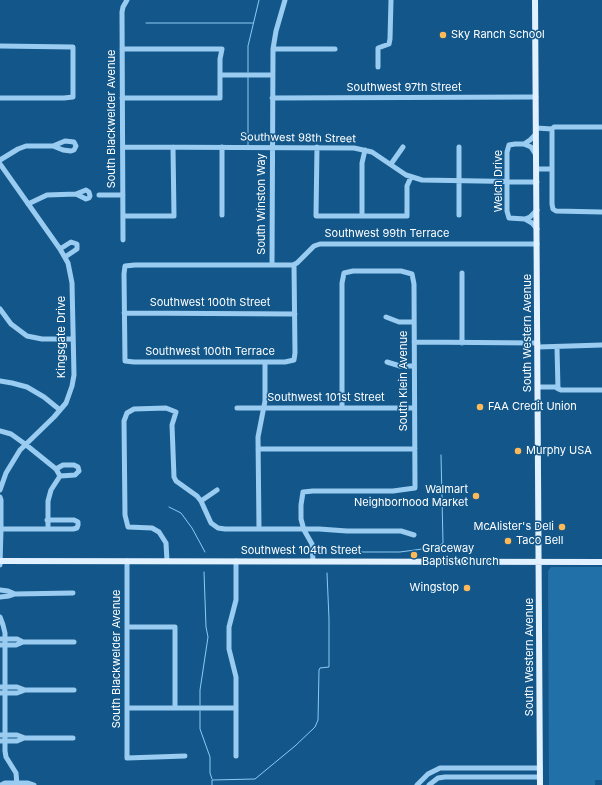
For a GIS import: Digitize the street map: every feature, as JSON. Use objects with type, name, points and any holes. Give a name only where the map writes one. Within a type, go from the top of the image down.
[{"type":"main road","name":"South Western Avenue","points":[[535,0],[540,785]]},
{"type":"main road","name":"Southwest 104th Street","points":[[0,561],[602,562]]},
{"type":"street","name":"South Blackwelder Avenue","points":[[123,240],[122,12],[127,0]]},
{"type":"street","name":"South Winston Way","points":[[272,265],[273,49],[276,31],[285,0]]},
{"type":"street","points":[[378,67],[378,48],[389,44],[390,39],[391,0]]},
{"type":"street","points":[[0,46],[73,48],[73,97],[0,98]]},
{"type":"street","points":[[122,49],[222,49],[220,98],[122,98]]},
{"type":"street","points":[[273,49],[335,49]]},
{"type":"street","points":[[220,75],[272,75]]},
{"type":"street","name":"Southwest 97th Street","points":[[272,98],[536,97]]},
{"type":"street","points":[[536,131],[552,129],[554,127],[602,127]]},
{"type":"street","points":[[552,129],[553,208],[556,211],[602,212]]},
{"type":"street","name":"Welch Drive","points":[[536,131],[530,140],[524,144],[509,145],[507,152],[507,211],[509,218],[525,219],[532,223],[537,229]]},
{"type":"street","points":[[524,144],[531,148],[536,155]]},
{"type":"street","points":[[0,160],[15,150],[24,147],[53,146]]},
{"type":"street","name":"Southwest 98th Street","points":[[123,147],[348,147],[365,150],[376,154],[411,177],[426,181],[537,182]]},
{"type":"street","points":[[123,216],[174,216],[173,147]]},
{"type":"street","points":[[222,147],[222,215]]},
{"type":"street","points":[[317,147],[316,216],[407,216],[407,186],[411,177]]},
{"type":"street","points":[[391,164],[403,147]]},
{"type":"street","points":[[459,147],[459,215]]},
{"type":"street","points":[[362,216],[362,163],[365,150]]},
{"type":"street","name":"Kingsgate Drive","points":[[0,164],[65,257],[71,272],[73,339],[72,386],[66,403],[25,444],[11,463],[1,484],[0,490]]},
{"type":"street","points":[[536,170],[552,169]]},
{"type":"street","points":[[28,204],[47,195],[76,194]]},
{"type":"street","points":[[99,195],[123,195]]},
{"type":"street","points":[[525,219],[530,217],[537,210]]},
{"type":"street","points":[[60,249],[71,242],[77,244],[77,250],[65,257]]},
{"type":"street","name":"Southwest 99th Terrace","points":[[294,265],[312,248],[320,244],[537,244]]},
{"type":"street","points":[[124,313],[125,266],[294,265],[295,314]]},
{"type":"street","name":"South Klein Avenue","points":[[304,530],[300,514],[303,492],[393,491],[415,488],[414,284],[412,274],[401,271],[353,271],[344,273],[342,283],[342,408]]},
{"type":"street","points":[[462,273],[462,343]]},
{"type":"street","points":[[0,309],[10,324],[27,336],[42,339],[73,339]]},
{"type":"street","name":"Southwest 100th Street","points":[[124,313],[295,314]]},
{"type":"street","name":"Southwest 100th Terrace","points":[[124,313],[125,361],[134,362],[285,362],[294,360],[296,353],[295,314]]},
{"type":"street","points":[[386,317],[399,322],[414,322]]},
{"type":"street","points":[[414,342],[538,345],[557,347],[602,345]]},
{"type":"street","points":[[557,347],[558,388]]},
{"type":"street","points":[[259,529],[258,433],[264,408],[265,362]]},
{"type":"street","points":[[386,362],[400,366],[414,366]]},
{"type":"street","points":[[0,381],[27,387],[44,397],[60,410]]},
{"type":"street","points":[[538,387],[558,388],[561,390],[602,390]]},
{"type":"street","points":[[167,561],[166,543],[159,532],[152,528],[128,527],[125,516],[124,426],[128,411],[136,408],[166,408],[176,412],[172,425],[173,475],[176,481],[194,493],[201,501],[209,520],[216,527],[225,529],[402,531],[414,535]]},
{"type":"street","name":"Southwest 101st Street","points":[[237,408],[414,408]]},
{"type":"street","points":[[0,431],[11,434],[25,444],[56,469],[60,476]]},
{"type":"street","points":[[258,449],[415,449]]},
{"type":"street","points":[[48,528],[49,493],[60,476],[76,474],[78,467],[74,465],[63,465],[56,469]]},
{"type":"street","points":[[201,501],[217,490]]},
{"type":"street","points":[[0,497],[0,565]]},
{"type":"street","points":[[1,529],[75,529],[78,525],[76,520],[48,520]]},
{"type":"street","points":[[304,530],[312,544],[313,561]]},
{"type":"street","name":"South Blackwelder Avenue","points":[[127,561],[127,758],[185,756]]},
{"type":"street","points":[[236,561],[236,600],[229,628],[229,650],[236,677],[236,756]]},
{"type":"street","points":[[0,590],[15,594]]},
{"type":"street","points":[[0,597],[15,594],[73,593]]},
{"type":"street","points":[[0,617],[3,625],[2,738],[6,757],[15,771],[17,784]]},
{"type":"street","points":[[127,627],[175,627],[175,708]]},
{"type":"street","points":[[2,642],[16,645],[23,642],[74,642]]},
{"type":"street","points":[[2,687],[18,687],[25,690]]},
{"type":"street","points":[[2,693],[17,693],[25,690],[74,690]]},
{"type":"street","points":[[127,708],[236,708]]},
{"type":"street","points":[[2,738],[17,735],[25,738],[73,738]]},
{"type":"street","points":[[417,785],[428,774],[440,768],[540,768]]},
{"type":"street","points":[[429,785],[438,778],[445,777],[540,777]]},
{"type":"street","points":[[1,785],[5,783],[28,783],[34,785]]},
{"type":"shaded area","points":[[551,567],[602,567],[602,780],[595,780],[595,785],[549,785],[548,571]]},
{"type":"waterway","points":[[248,72],[248,46],[259,0]]},
{"type":"waterway","points":[[146,23],[253,23]]},
{"type":"waterway","points":[[248,77],[248,145]]},
{"type":"waterway","points":[[359,554],[361,552],[400,552],[437,547],[443,543],[441,455]]},
{"type":"waterway","points":[[169,507],[181,513],[192,528],[205,552]]},
{"type":"waterway","points":[[200,705],[200,690],[208,637],[206,627],[204,572]]},
{"type":"waterway","points":[[212,785],[212,780],[255,779],[295,746],[315,727],[318,720],[319,670],[320,668],[329,667],[327,573]]},
{"type":"waterway","points":[[200,711],[200,729],[210,757],[210,773],[212,779]]},
{"type":"place","name":"Sky Ranch School","points":[[443,35]]},
{"type":"place","name":"FAA Credit Union","points":[[480,407]]},
{"type":"place","name":"Murphy USA","points":[[518,451]]},
{"type":"place","name":"Walmart Neighborhood Market","points":[[476,496]]},
{"type":"place","name":"McAlister's Deli","points":[[562,527]]},
{"type":"place","name":"Taco Bell","points":[[508,541]]},
{"type":"place","name":"Graceway Baptist Church","points":[[414,555]]},
{"type":"place","name":"Wingstop","points":[[467,588]]}]
